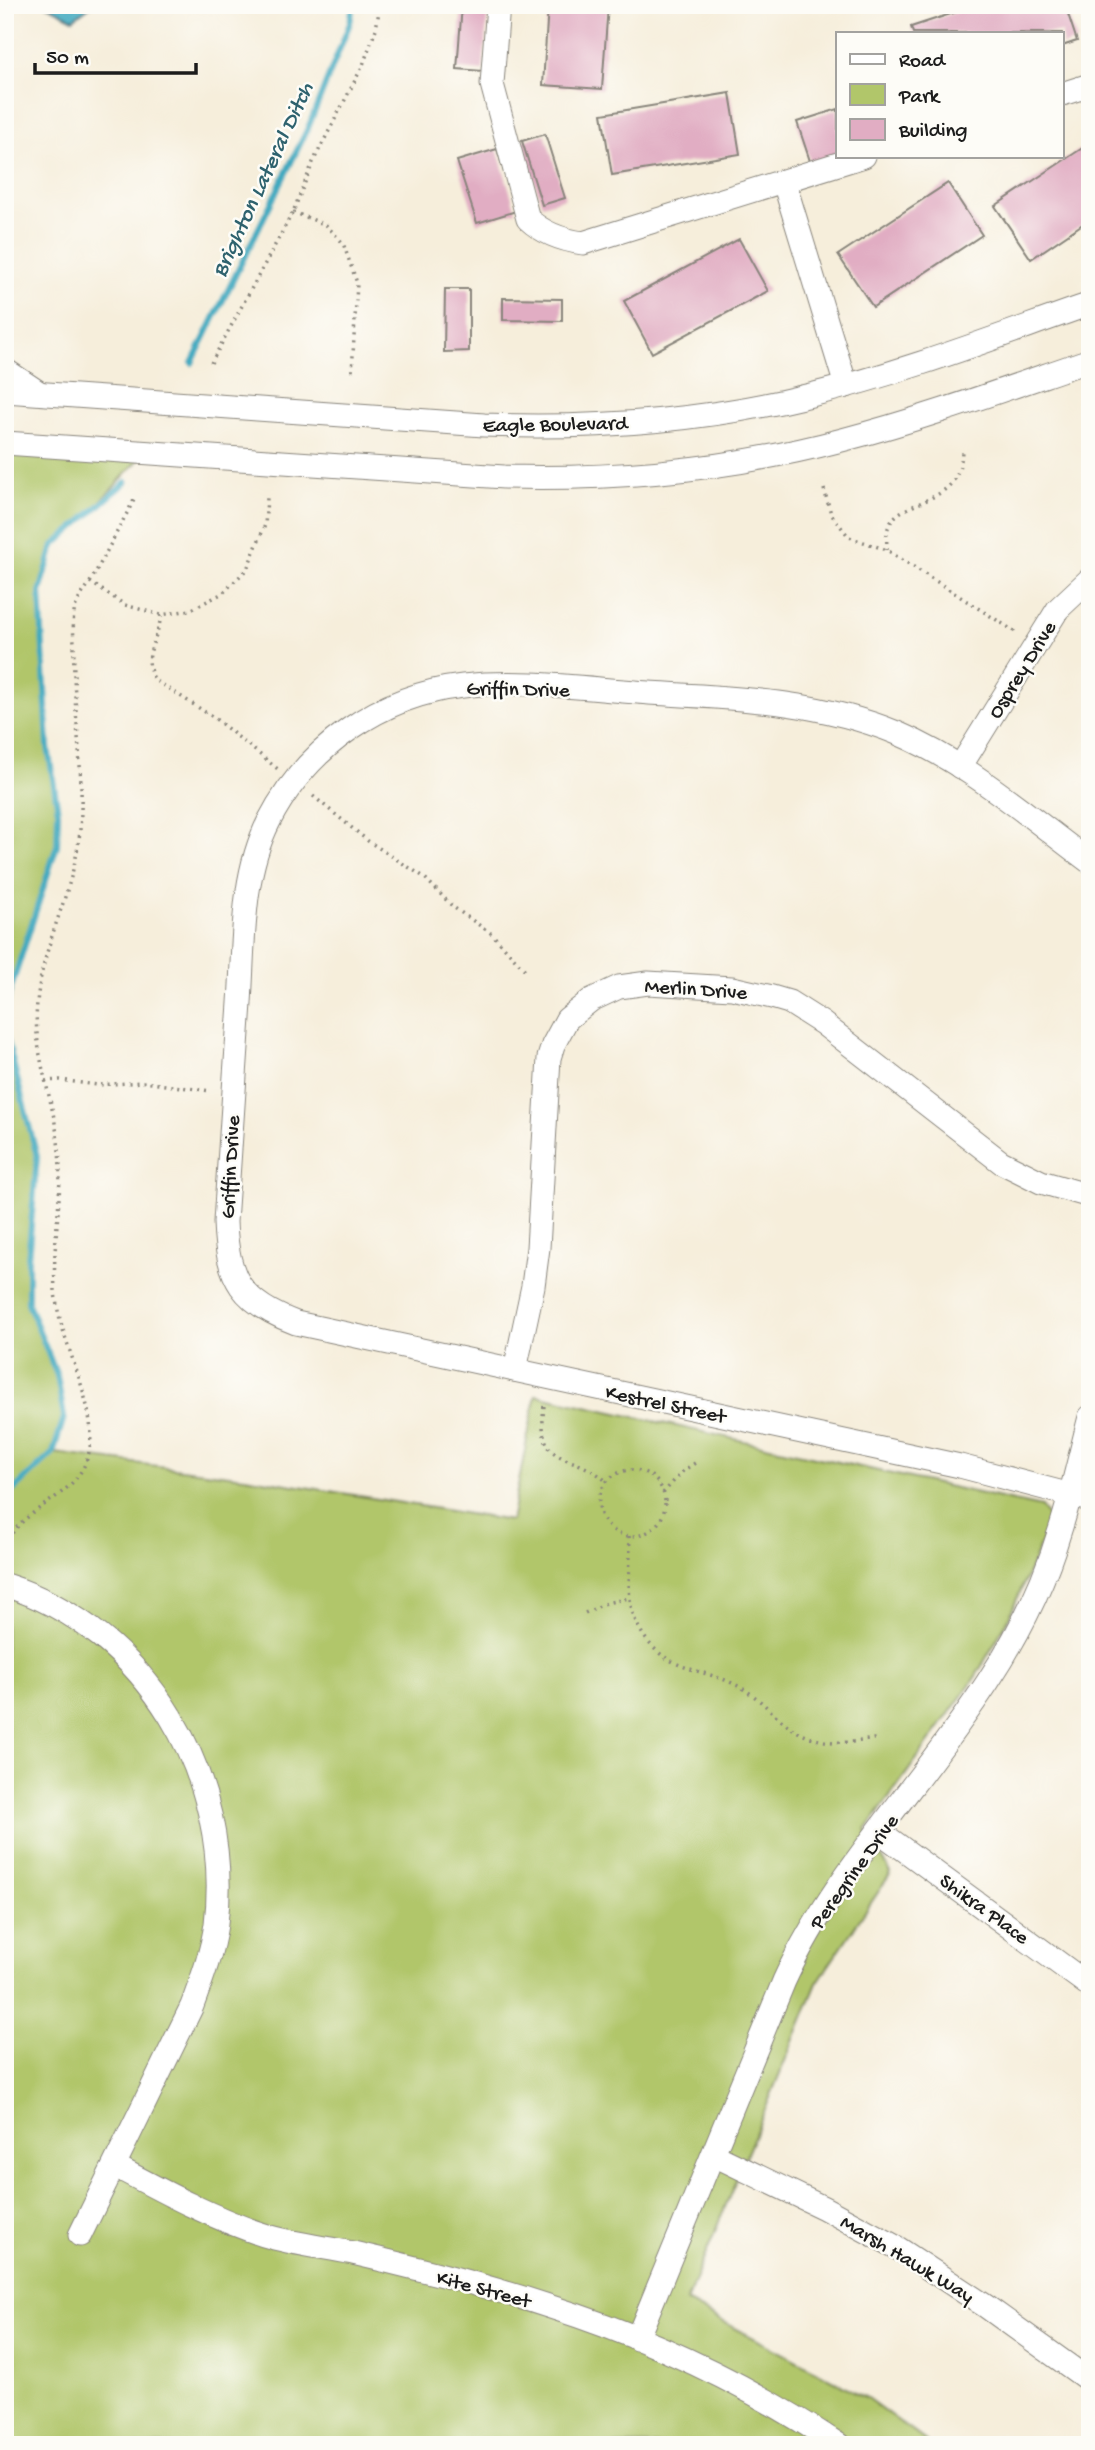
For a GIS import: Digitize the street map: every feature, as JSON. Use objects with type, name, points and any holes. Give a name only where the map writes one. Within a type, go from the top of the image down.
[{"type":"street","points":[[498,5],[492,84],[528,219],[538,228],[564,241],[583,243],[858,158]]},
{"type":"street","points":[[1064,93],[1090,85]]},
{"type":"street","points":[[784,182],[846,386]]},
{"type":"street","name":"Eagle Boulevard","points":[[5,391],[432,421],[548,426],[634,422],[709,414],[846,386],[1090,304]]},
{"type":"street","points":[[5,443],[504,477],[637,474],[724,464],[839,441],[1090,360]]},
{"type":"street","points":[[5,370],[41,394]]},
{"type":"street","name":"Osprey Drive","points":[[960,767],[1058,609],[1090,579]]},
{"type":"street","name":"Griffin Drive","points":[[247,1296],[232,1268],[225,1222],[249,886],[259,845],[281,800],[328,745],[369,716],[415,696],[462,686],[507,684],[757,699],[814,708],[895,733],[960,767],[1090,862]]},
{"type":"street","name":"Merlin Drive","points":[[515,1370],[533,1286],[538,1248],[549,1058],[567,1019],[591,1000],[619,986],[649,983],[732,988],[789,1002],[822,1023],[1001,1162],[1041,1182],[1090,1196]]},
{"type":"street","name":"Kestrel Street","points":[[247,1296],[260,1306],[296,1323],[960,1466],[1080,1497]]},
{"type":"street","name":"Peregrine Drive","points":[[638,2339],[796,1956],[821,1912],[966,1714],[1005,1654],[1080,1497],[1090,1417]]},
{"type":"street","points":[[5,1585],[39,1598],[88,1627],[134,1667],[171,1716],[184,1740],[212,1814],[216,1843],[215,1926],[192,2006],[80,2235]]},
{"type":"street","name":"Shikra Place","points":[[880,1832],[1090,1986]]},
{"type":"street","name":"Marsh Hawk Way","points":[[713,2155],[824,2208],[897,2247],[1090,2381]]},
{"type":"street","name":"Kite Street","points":[[115,2166],[211,2215],[268,2236],[378,2259],[508,2294],[638,2339],[752,2392],[839,2445]]},
{"type":"path","points":[[211,363],[293,212],[314,160],[363,65],[376,29],[380,5]]},
{"type":"path","points":[[293,212],[326,225],[343,243],[358,283],[352,373]]},
{"type":"path","points":[[887,550],[888,526],[897,514],[943,492],[956,479],[961,465],[962,447]]},
{"type":"path","points":[[824,489],[831,514],[842,530],[857,541],[887,550],[1021,635]]},
{"type":"path","points":[[90,582],[125,605],[161,615],[190,610],[223,593],[247,569],[265,525],[267,498]]},
{"type":"path","points":[[5,1545],[17,1527],[65,1492],[86,1463],[90,1448],[89,1418],[55,1295],[59,1152],[39,1054],[37,1006],[44,963],[70,883],[80,834],[82,782],[73,663],[75,607],[134,500]]},
{"type":"path","points":[[161,615],[159,632],[149,658],[150,673],[155,680],[213,717],[280,772]]},
{"type":"path","points":[[309,793],[368,841],[424,877],[453,907],[492,934],[526,971]]},
{"type":"path","points":[[45,1082],[60,1080],[97,1085],[143,1082],[217,1091]]},
{"type":"path","points":[[544,1406],[544,1435],[552,1453],[590,1469],[606,1481]]},
{"type":"path","points":[[663,1493],[684,1470],[695,1463]]},
{"type":"path","points":[[624,1471],[646,1473],[656,1479],[663,1493],[664,1511],[659,1521],[651,1530],[641,1535],[629,1536],[610,1528],[599,1511],[598,1500],[606,1481],[624,1471]]},
{"type":"path","points":[[629,1536],[629,1598],[647,1640],[670,1661],[699,1674],[715,1676],[745,1690],[779,1720],[808,1737],[842,1743],[878,1738]]},
{"type":"path","points":[[585,1613],[606,1603],[629,1598]]},
{"type":"green space","points":[[5,446],[143,455],[76,528],[53,546],[40,592],[48,747],[58,812],[57,845],[9,994],[5,1017]]},
{"type":"green space","points":[[5,1031],[37,1157],[28,1259],[28,1303],[57,1376],[64,1417],[54,1453],[245,1477],[511,1521],[536,1395],[1041,1507],[1047,1515],[1048,1527],[1008,1620],[976,1676],[866,1830],[891,1873],[817,1983],[686,2302],[867,2398],[931,2445],[5,2445]]},
{"type":"water","points":[[46,5],[92,5],[73,19]]},
{"type":"building","points":[[462,5],[488,7],[483,71],[457,69]]},
{"type":"building","points":[[548,5],[608,5],[602,89],[543,85]]},
{"type":"building","points":[[978,5],[1065,5],[1077,41],[1064,45],[1064,32],[913,32],[911,27]]},
{"type":"building","points":[[730,93],[740,154],[612,175],[602,114]]},
{"type":"building","points":[[836,110],[836,157],[811,164],[797,122]]},
{"type":"building","points":[[545,134],[565,198],[542,205],[522,141]]},
{"type":"building","points":[[1090,143],[1090,219],[1031,259],[995,206]]},
{"type":"building","points":[[497,149],[516,211],[477,223],[457,161]]},
{"type":"building","points":[[948,183],[982,235],[873,307],[838,255]]},
{"type":"building","points":[[739,239],[768,291],[652,353],[624,301]]},
{"type":"building","points":[[445,289],[469,289],[469,351],[444,352]]},
{"type":"building","points":[[503,298],[562,299],[562,321],[503,320]]},
{"type":"waterway","name":"Brighton Lateral Ditch","points":[[192,363],[308,128],[350,23],[353,5]]},
{"type":"waterway","name":"Brighton Lateral Ditch","points":[[5,1017],[9,994],[57,845],[58,812],[48,747],[40,592],[53,546],[126,482]]},
{"type":"waterway","name":"Brighton Lateral Ditch","points":[[5,1031],[37,1157],[28,1259],[28,1303],[57,1376],[64,1417],[53,1453],[5,1498]]}]
